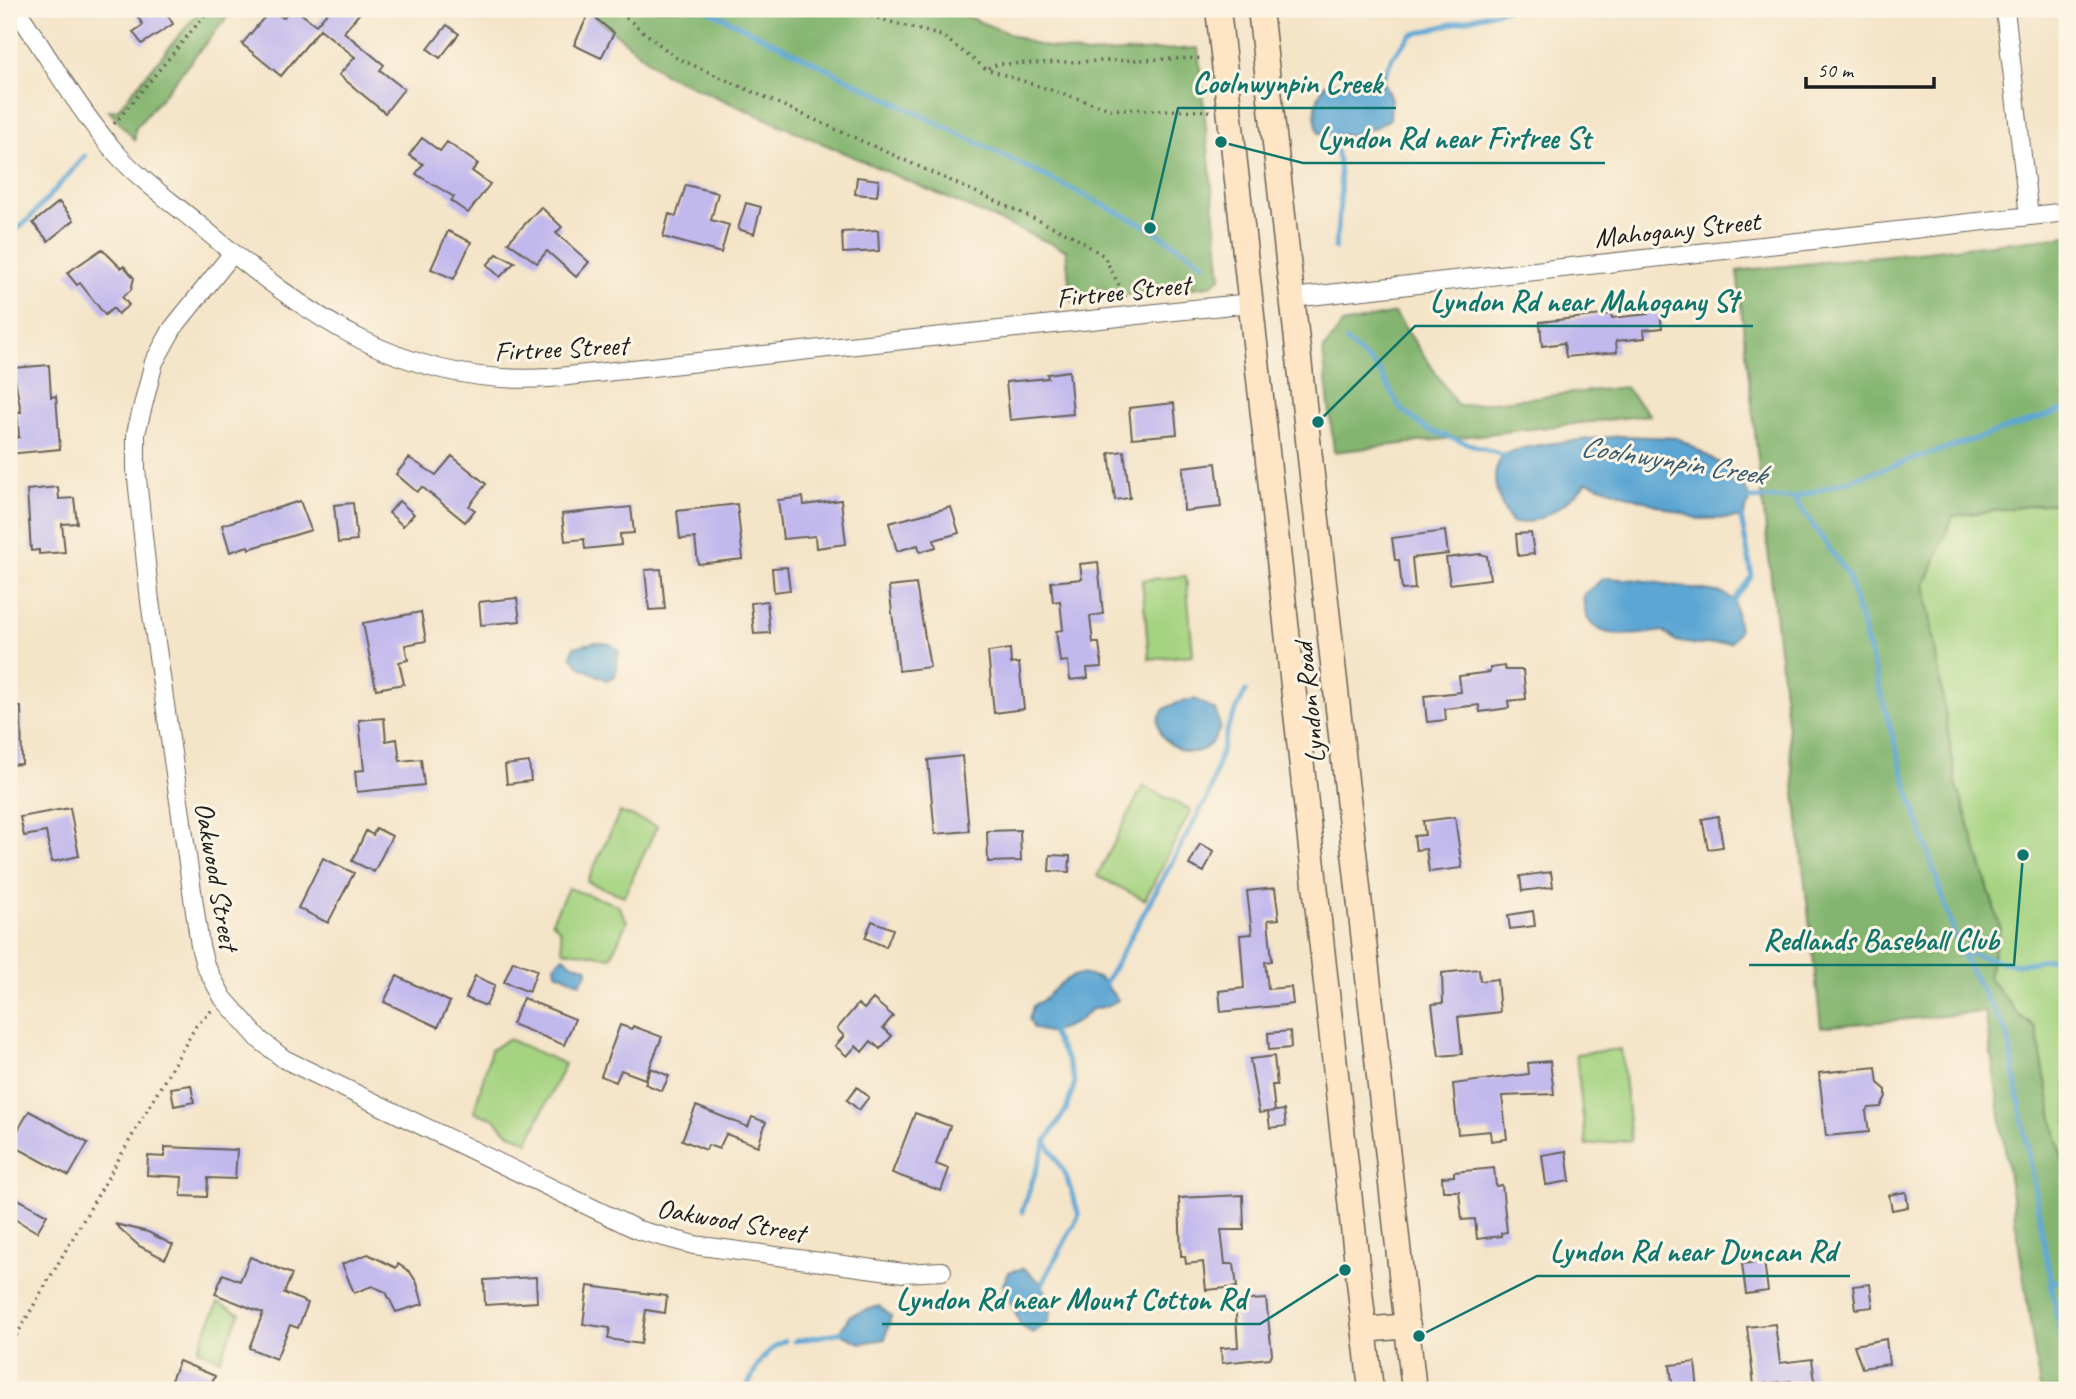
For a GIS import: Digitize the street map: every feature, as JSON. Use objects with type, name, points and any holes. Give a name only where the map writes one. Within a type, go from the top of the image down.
[{"type":"main road","name":"Lyndon Road","points":[[1218,9],[1371,1390]]},
{"type":"main road","name":"Lyndon Road","points":[[1260,9],[1414,1390]]},
{"type":"main road","points":[[1250,303],[1292,298]]},
{"type":"main road","points":[[1365,1330],[1408,1326]]},
{"type":"street","name":"Firtree Street","points":[[16,9],[102,134],[127,165],[233,253],[306,309],[354,339],[417,363],[481,378],[515,381],[635,371],[1250,303]]},
{"type":"street","points":[[2005,9],[2029,216]]},
{"type":"street","name":"Mahogany Street","points":[[1292,298],[2067,212]]},
{"type":"street","name":"Oakwood Street","points":[[233,253],[173,328],[154,362],[136,433],[135,469],[150,601],[188,877],[205,965],[223,998],[260,1040],[284,1059],[638,1230],[694,1245],[904,1273],[942,1271]]},
{"type":"path","points":[[102,134],[210,9]]},
{"type":"path","points":[[615,9],[676,57],[1071,235],[1104,256],[1133,316]]},
{"type":"path","points":[[844,9],[942,36],[986,68],[1110,109],[1186,113],[1229,110]]},
{"type":"path","points":[[986,68],[999,64],[1223,57]]},
{"type":"path","points":[[9,1348],[196,1026],[223,998]]},
{"type":"green space","points":[[201,9],[234,9],[135,129],[135,140],[108,110],[117,110]]},
{"type":"green space","points":[[586,9],[949,9],[1037,45],[1086,54],[1198,48],[1221,277],[1209,286],[1071,301],[1066,250],[664,74]]},
{"type":"green space","points":[[2067,236],[2067,501],[1953,516],[1925,585],[1956,782],[2000,927],[1988,977],[2016,1012],[2036,1029],[2067,1176],[2067,1388],[2040,1390],[1985,1012],[1821,1027],[1737,271]]},
{"type":"green space","points":[[1395,313],[1458,406],[1625,387],[1650,415],[1334,452],[1323,351],[1342,324]]},
{"type":"green space","points":[[2067,501],[2067,1176],[2036,1029],[2016,1012],[1988,977],[2000,927],[1956,782],[1925,585],[1953,516]]},
{"type":"green space","points":[[1186,576],[1193,655],[1149,659],[1142,580]]},
{"type":"green space","points":[[1143,786],[1191,810],[1145,900],[1097,876]]},
{"type":"green space","points":[[620,812],[657,826],[624,896],[587,882]]},
{"type":"green space","points":[[568,888],[618,905],[627,921],[611,957],[563,950],[560,930],[552,921]]},
{"type":"green space","points":[[508,1039],[565,1064],[528,1142],[506,1131],[495,1119],[474,1112],[491,1050]]},
{"type":"green space","points":[[1621,1049],[1631,1140],[1586,1145],[1576,1054]]},
{"type":"green space","points":[[218,1303],[240,1313],[220,1359],[198,1349]]},
{"type":"water","points":[[1383,81],[1391,99],[1390,119],[1356,134],[1319,133],[1316,108],[1325,84]]},
{"type":"water","points":[[1622,436],[1678,438],[1739,475],[1750,499],[1743,518],[1699,519],[1587,482],[1553,512],[1533,521],[1511,523],[1499,499],[1495,481],[1498,464],[1503,456],[1540,445]]},
{"type":"water","points":[[1604,578],[1639,580],[1723,593],[1734,600],[1739,630],[1731,642],[1698,645],[1676,641],[1663,631],[1623,635],[1598,629],[1590,622],[1585,610],[1584,594]]},
{"type":"water","points":[[595,642],[610,644],[619,650],[615,676],[607,680],[582,668],[571,656],[574,647]]},
{"type":"water","points":[[1195,699],[1216,711],[1220,727],[1211,743],[1200,751],[1188,752],[1176,748],[1166,740],[1160,730],[1159,720],[1164,710],[1170,706]]},
{"type":"water","points":[[563,956],[573,964],[587,967],[587,973],[580,983],[556,972],[555,964]]},
{"type":"water","points":[[1080,974],[1100,978],[1118,1000],[1090,1010],[1079,1021],[1052,1033],[1034,1029],[1029,1019],[1033,1006],[1064,981]]},
{"type":"water","points":[[1024,1268],[1042,1284],[1052,1304],[1048,1322],[1033,1333],[1021,1326],[1003,1285],[1008,1272]]},
{"type":"water","points":[[879,1306],[891,1316],[885,1339],[861,1343],[839,1333],[850,1315]]},
{"type":"building","points":[[133,9],[164,9],[173,24],[142,44],[133,32],[143,25]]},
{"type":"building","points":[[271,9],[283,18],[291,9],[295,9],[316,25],[330,9],[363,9],[344,32],[384,65],[380,70],[404,89],[385,113],[339,75],[355,57],[320,29],[281,76],[242,44]]},
{"type":"building","points":[[589,13],[614,33],[601,58],[574,45]]},
{"type":"building","points":[[447,25],[459,34],[440,58],[428,49]]},
{"type":"building","points":[[422,138],[440,151],[447,142],[478,164],[472,171],[490,184],[468,213],[451,201],[454,197],[416,174],[423,164],[409,155]]},
{"type":"building","points":[[857,177],[879,180],[877,196],[855,194]]},
{"type":"building","points":[[686,185],[718,193],[711,220],[729,225],[721,253],[663,237],[669,214],[676,216]]},
{"type":"building","points":[[59,202],[74,220],[48,241],[33,223]]},
{"type":"building","points":[[746,203],[761,207],[754,234],[738,229]]},
{"type":"building","points":[[541,207],[562,227],[556,233],[589,262],[576,277],[547,251],[537,263],[508,242]]},
{"type":"building","points":[[878,230],[879,251],[843,253],[842,232]]},
{"type":"building","points":[[448,231],[471,242],[454,279],[431,269]]},
{"type":"building","points":[[102,249],[121,268],[124,266],[134,278],[131,290],[122,297],[129,305],[118,314],[113,308],[105,315],[80,283],[77,285],[67,273]]},
{"type":"building","points":[[497,254],[515,262],[500,277],[487,265]]},
{"type":"building","points":[[1659,305],[1662,328],[1644,330],[1645,338],[1616,341],[1617,352],[1566,357],[1564,343],[1542,346],[1540,322],[1611,314],[1612,318],[1648,314],[1647,307]]},
{"type":"building","points":[[49,365],[51,397],[56,396],[60,449],[9,454],[9,438],[19,437],[17,412],[21,412],[13,368]]},
{"type":"building","points":[[1069,371],[1073,414],[1010,420],[1006,382],[1048,378],[1047,374]]},
{"type":"building","points":[[1174,403],[1177,434],[1132,438],[1129,408]]},
{"type":"building","points":[[1124,451],[1130,498],[1115,500],[1109,453]]},
{"type":"building","points":[[452,456],[486,484],[469,506],[475,510],[465,522],[422,487],[417,492],[396,474],[409,458],[436,475]]},
{"type":"building","points":[[1216,463],[1221,507],[1184,511],[1183,467]]},
{"type":"building","points":[[58,487],[59,499],[74,498],[77,523],[62,524],[65,552],[39,554],[39,550],[31,551],[27,490]]},
{"type":"building","points":[[803,497],[804,505],[841,500],[846,544],[816,548],[815,536],[783,539],[778,500]]},
{"type":"building","points":[[300,501],[311,530],[230,552],[222,525]]},
{"type":"building","points":[[399,501],[414,514],[403,526],[389,513]]},
{"type":"building","points":[[353,503],[357,541],[338,543],[334,505]]},
{"type":"building","points":[[737,504],[743,559],[698,564],[695,538],[680,539],[677,511]]},
{"type":"building","points":[[631,507],[634,533],[620,534],[621,545],[585,549],[584,539],[565,541],[562,514]]},
{"type":"building","points":[[951,507],[959,533],[934,540],[936,547],[920,552],[918,545],[897,551],[889,523]]},
{"type":"building","points":[[1445,531],[1448,554],[1412,558],[1415,589],[1402,590],[1399,560],[1395,560],[1392,538]]},
{"type":"building","points":[[1531,533],[1534,554],[1518,556],[1516,534]]},
{"type":"building","points":[[1481,554],[1487,556],[1490,579],[1450,584],[1446,558]]},
{"type":"building","points":[[1098,562],[1103,614],[1090,616],[1093,643],[1099,643],[1102,667],[1087,668],[1088,678],[1070,680],[1068,661],[1060,662],[1056,631],[1063,630],[1060,601],[1053,602],[1051,582],[1082,579],[1080,564]]},
{"type":"building","points":[[787,567],[790,590],[774,592],[772,568]]},
{"type":"building","points":[[661,569],[665,609],[649,610],[645,570]]},
{"type":"building","points":[[916,584],[930,667],[899,671],[889,587]]},
{"type":"building","points":[[517,598],[520,621],[481,625],[479,602]]},
{"type":"building","points":[[767,601],[770,633],[754,634],[751,603]]},
{"type":"building","points":[[421,612],[426,641],[405,645],[408,660],[399,662],[404,684],[376,689],[363,623]]},
{"type":"building","points":[[1010,649],[1011,664],[1019,663],[1024,709],[994,713],[988,652]]},
{"type":"building","points":[[1504,666],[1505,670],[1523,670],[1526,699],[1508,701],[1509,708],[1480,712],[1479,705],[1445,709],[1446,720],[1427,722],[1424,696],[1461,692],[1459,676],[1490,672],[1490,668]]},
{"type":"building","points":[[9,707],[21,707],[22,764],[9,765]]},
{"type":"building","points":[[384,718],[386,741],[397,739],[400,761],[421,759],[424,785],[357,792],[355,771],[364,770],[359,720]]},
{"type":"building","points":[[962,756],[969,831],[935,834],[928,760]]},
{"type":"building","points":[[529,762],[531,781],[507,784],[505,765]]},
{"type":"building","points":[[70,808],[79,856],[52,862],[46,832],[24,836],[20,817]]},
{"type":"building","points":[[1718,816],[1723,847],[1708,849],[1702,819]]},
{"type":"building","points":[[1455,817],[1462,868],[1429,872],[1426,849],[1416,850],[1414,836],[1425,835],[1423,821]]},
{"type":"building","points":[[376,828],[392,836],[374,872],[352,861],[366,831],[373,835]]},
{"type":"building","points":[[1020,830],[1021,861],[988,862],[987,831]]},
{"type":"building","points":[[1200,844],[1214,851],[1204,872],[1189,865]]},
{"type":"building","points":[[1050,855],[1070,856],[1069,872],[1049,871]]},
{"type":"building","points":[[323,858],[354,873],[328,923],[298,908]]},
{"type":"building","points":[[1551,872],[1553,887],[1522,891],[1520,876]]},
{"type":"building","points":[[1275,888],[1279,919],[1268,920],[1272,961],[1265,962],[1268,989],[1291,987],[1293,1004],[1221,1012],[1219,991],[1244,988],[1240,935],[1252,934],[1247,891]]},
{"type":"building","points":[[1533,911],[1535,926],[1510,929],[1508,915]]},
{"type":"building","points":[[872,921],[893,929],[886,947],[865,938]]},
{"type":"building","points":[[513,961],[537,970],[529,992],[504,982]]},
{"type":"building","points":[[1479,969],[1480,981],[1497,979],[1500,1012],[1458,1017],[1462,1054],[1439,1056],[1432,1004],[1443,1003],[1442,973]]},
{"type":"building","points":[[397,976],[450,1002],[438,1027],[384,1002]]},
{"type":"building","points":[[475,976],[495,985],[486,1006],[466,998]]},
{"type":"building","points":[[523,998],[575,1019],[564,1045],[512,1024]]},
{"type":"building","points":[[873,999],[893,1016],[883,1028],[892,1036],[880,1049],[871,1041],[862,1052],[856,1046],[847,1056],[835,1046],[844,1036],[837,1029],[858,1004],[864,1009]]},
{"type":"building","points":[[620,1025],[632,1029],[633,1026],[662,1037],[645,1079],[621,1070],[616,1082],[601,1076]]},
{"type":"building","points":[[1290,1031],[1291,1048],[1269,1050],[1268,1033]]},
{"type":"building","points":[[1274,1056],[1277,1085],[1272,1085],[1275,1111],[1259,1113],[1250,1059]]},
{"type":"building","points":[[1550,1061],[1554,1094],[1502,1096],[1507,1139],[1491,1141],[1490,1131],[1458,1134],[1453,1084],[1529,1074],[1528,1063]]},
{"type":"building","points":[[1876,1067],[1878,1083],[1886,1090],[1886,1096],[1881,1107],[1869,1108],[1866,1112],[1869,1132],[1826,1136],[1819,1073]]},
{"type":"building","points":[[651,1068],[669,1076],[662,1091],[645,1084]]},
{"type":"building","points":[[191,1085],[194,1102],[174,1106],[171,1088]]},
{"type":"building","points":[[857,1087],[869,1097],[859,1110],[847,1100]]},
{"type":"building","points":[[696,1106],[748,1127],[752,1117],[766,1122],[758,1146],[726,1134],[719,1149],[708,1145],[706,1150],[682,1140]]},
{"type":"building","points":[[1284,1110],[1286,1126],[1270,1128],[1268,1112]]},
{"type":"building","points":[[29,1111],[88,1143],[69,1176],[10,1144]]},
{"type":"building","points":[[915,1113],[950,1126],[936,1164],[949,1169],[941,1191],[892,1173]]},
{"type":"building","points":[[165,1147],[237,1150],[235,1179],[208,1178],[207,1197],[181,1196],[182,1177],[147,1175],[148,1156],[165,1157]]},
{"type":"building","points":[[1566,1151],[1570,1181],[1546,1185],[1542,1155]]},
{"type":"building","points":[[1494,1168],[1496,1186],[1502,1185],[1507,1232],[1501,1233],[1501,1236],[1477,1239],[1475,1219],[1462,1220],[1459,1191],[1443,1191],[1442,1177],[1454,1176],[1454,1172]]},
{"type":"building","points":[[1906,1192],[1908,1207],[1892,1210],[1889,1195]]},
{"type":"building","points":[[9,1194],[47,1215],[37,1232],[9,1216]]},
{"type":"building","points":[[1243,1195],[1244,1230],[1221,1230],[1225,1264],[1234,1264],[1237,1287],[1206,1290],[1203,1262],[1186,1264],[1185,1256],[1181,1256],[1179,1198]]},
{"type":"building","points":[[115,1224],[148,1232],[173,1245],[165,1259],[139,1246]]},
{"type":"building","points":[[368,1254],[396,1268],[398,1264],[410,1272],[417,1283],[423,1304],[396,1312],[386,1292],[372,1286],[354,1293],[342,1264]]},
{"type":"building","points":[[250,1257],[292,1274],[284,1293],[308,1303],[298,1328],[290,1325],[276,1359],[249,1348],[263,1313],[215,1294],[223,1274],[240,1281]]},
{"type":"building","points":[[1764,1261],[1768,1291],[1746,1294],[1742,1264]]},
{"type":"building","points":[[536,1277],[537,1302],[485,1305],[484,1280]]},
{"type":"building","points":[[1870,1284],[1873,1307],[1856,1309],[1853,1286]]},
{"type":"building","points":[[588,1286],[667,1296],[665,1313],[646,1310],[641,1344],[608,1339],[610,1328],[583,1324]]},
{"type":"building","points":[[1266,1299],[1272,1354],[1270,1358],[1222,1363],[1221,1348],[1238,1347],[1235,1301]]},
{"type":"building","points":[[1775,1324],[1780,1363],[1812,1359],[1815,1382],[1791,1388],[1791,1381],[1754,1385],[1747,1327]]},
{"type":"building","points":[[1886,1339],[1889,1364],[1862,1368],[1854,1345]]},
{"type":"building","points":[[179,1361],[215,1376],[209,1390],[181,1390],[169,1385]]},
{"type":"building","points":[[1695,1362],[1698,1390],[1673,1390],[1670,1365]]},
{"type":"waterway","name":"Coolnwynpin Creek","points":[[706,9],[1150,228],[1205,264]]},
{"type":"waterway","points":[[1380,84],[1393,56],[1411,35],[1506,9]]},
{"type":"waterway","points":[[1334,132],[1331,135],[1340,176],[1335,248]]},
{"type":"waterway","points":[[9,236],[28,220],[85,156]]},
{"type":"waterway","name":"Coolnwynpin Creek","points":[[1346,341],[1378,369],[1401,409],[1428,430],[1508,457]]},
{"type":"waterway","name":"Coolnwynpin Creek","points":[[1745,499],[1794,498],[2067,409]]},
{"type":"waterway","points":[[1794,498],[1848,575],[1901,766],[1960,952],[2008,1036],[2067,1374]]},
{"type":"waterway","points":[[1734,600],[1752,576],[1740,512]]},
{"type":"waterway","points":[[1103,987],[1209,795],[1229,724],[1246,691]]},
{"type":"waterway","points":[[1961,952],[2016,965],[2067,956]]},
{"type":"waterway","points":[[1022,1212],[1046,1141],[1066,1110],[1075,1082],[1068,1062],[1052,1033],[1055,1029]]},
{"type":"waterway","points":[[1042,1284],[1079,1215],[1066,1176],[1046,1141]]},
{"type":"waterway","points":[[2051,1281],[2067,1283]]},
{"type":"waterway","points":[[795,1341],[843,1332]]},
{"type":"waterway","points":[[746,1390],[765,1355],[785,1341]]},
{"type":"place","name":"Lyndon Rd near Firtree St","points":[[1221,142]]},
{"type":"place","name":"Coolnwynpin Creek","points":[[1150,228]]},
{"type":"place","name":"Lyndon Rd near Mahogany St","points":[[1318,422]]},
{"type":"place","name":"Redlands Baseball Club","points":[[2023,855]]},
{"type":"place","name":"Lyndon Rd near Mount Cotton Rd","points":[[1345,1270]]},
{"type":"place","name":"Lyndon Rd near Duncan Rd","points":[[1419,1336]]}]
